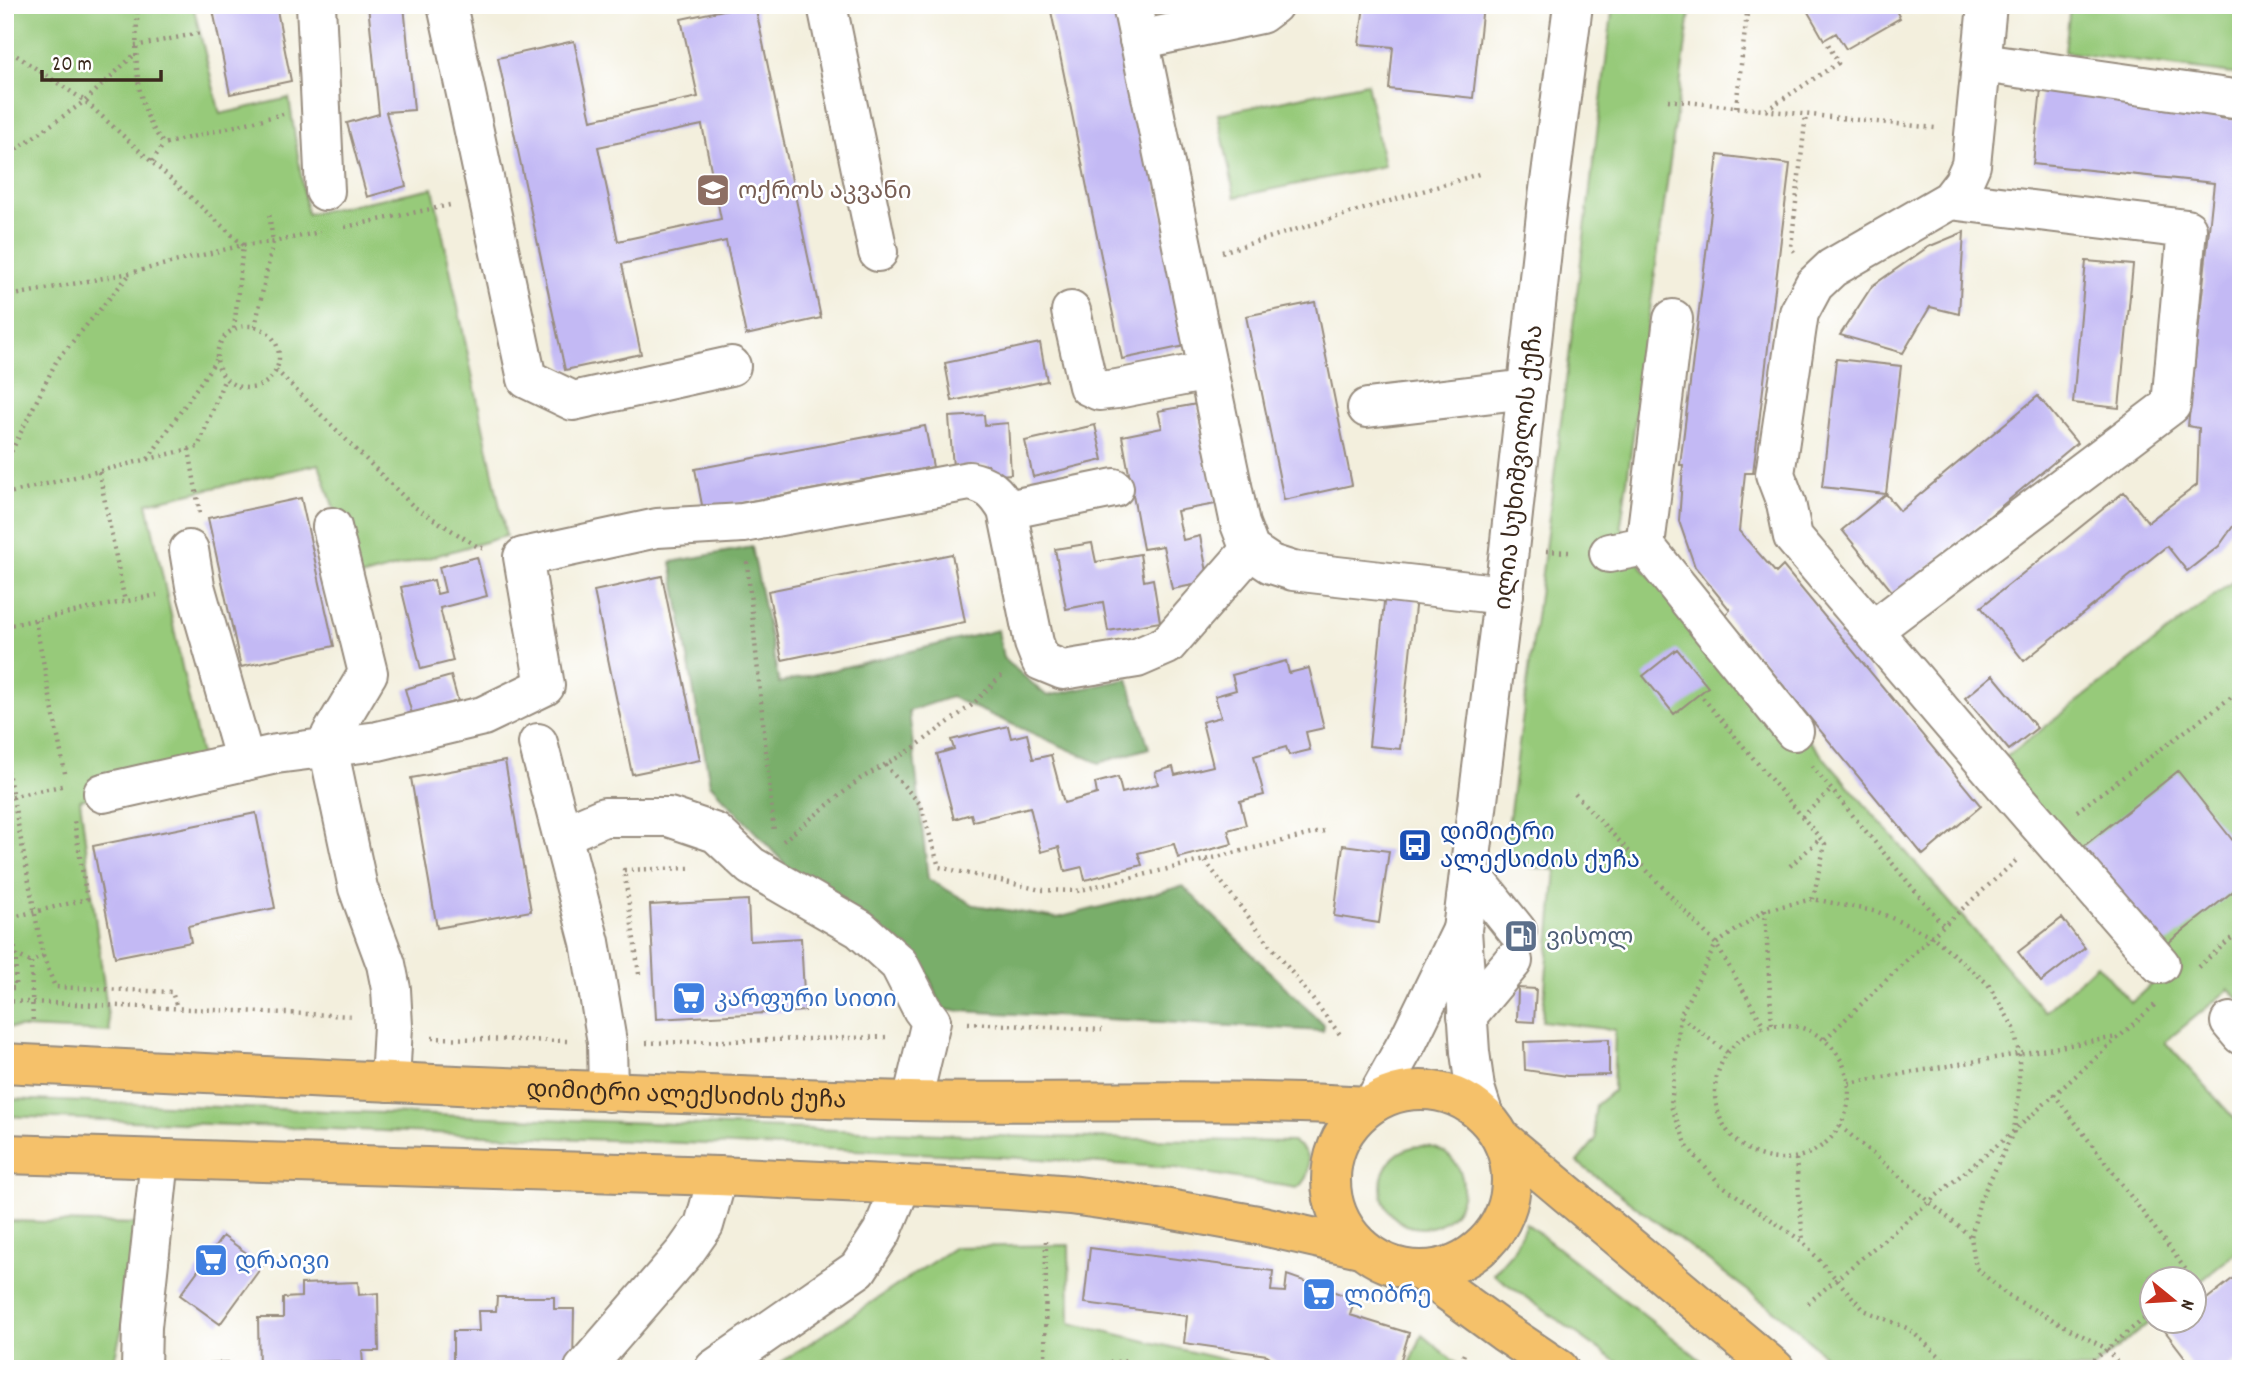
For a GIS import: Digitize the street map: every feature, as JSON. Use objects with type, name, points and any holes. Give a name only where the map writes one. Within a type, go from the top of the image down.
[{"type":"main road","name":"დიმიტრი ალექსიძის ქუჩა","points":[[18,1064],[608,1092],[912,1101],[1289,1101],[1372,1104]]},
{"type":"main road","points":[[1493,1126],[1511,1164],[1512,1191],[1505,1217],[1490,1239],[1471,1257],[1446,1268],[1420,1271],[1398,1269],[1377,1261],[1360,1248],[1340,1222],[1331,1191],[1333,1159],[1346,1129],[1372,1104],[1401,1091],[1430,1090],[1458,1097],[1493,1126],[1775,1369]]},
{"type":"main road","points":[[5,1154],[718,1176],[1070,1195],[1263,1226],[1360,1248]]},
{"type":"main road","points":[[1420,1271],[1559,1369]]},
{"type":"street","points":[[316,5],[325,191]]},
{"type":"street","points":[[447,5],[527,379],[573,401],[731,366]]},
{"type":"street","points":[[827,5],[878,252]]},
{"type":"street","points":[[1273,5],[1261,14],[1135,23],[1240,524],[1250,550],[1270,564],[1293,571],[1504,595]]},
{"type":"street","name":"ილია სუხიშვილის ქუჩა","points":[[1493,1126],[1475,1088],[1462,930],[1573,5]]},
{"type":"street","points":[[1987,5],[1971,165],[1963,183],[1950,200],[1832,268],[1814,285],[1799,313],[1775,474],[1786,503],[1793,537],[2170,974]]},
{"type":"street","points":[[1982,63],[2241,100]]},
{"type":"street","points":[[1873,630],[2172,405],[2187,229],[1950,200]]},
{"type":"street","points":[[1071,311],[1088,386],[1099,390],[1116,389],[1208,371]]},
{"type":"street","points":[[1673,319],[1645,546],[1794,731]]},
{"type":"street","points":[[1367,408],[1527,389]]},
{"type":"street","points":[[78,796],[276,754],[379,741],[484,716],[545,686],[523,557],[657,528],[743,523],[969,481],[982,483],[995,491],[1007,510],[1034,643],[1041,661],[1063,670],[1137,658],[1167,645],[1250,550]]},
{"type":"street","points":[[1007,510],[1115,488]]},
{"type":"street","points":[[332,527],[368,673],[331,735],[328,747],[358,888],[386,964],[391,989],[393,1026],[390,1082]]},
{"type":"street","points":[[1609,553],[1645,546]]},
{"type":"street","points":[[192,568],[245,761]]},
{"type":"street","points":[[538,743],[590,942],[607,1042],[608,1092]]},
{"type":"street","points":[[562,835],[604,817],[669,817],[716,833],[764,856],[860,929],[899,964],[931,1021],[912,1101]]},
{"type":"street","points":[[1467,1016],[1515,946],[1469,871]]},
{"type":"street","name":"ილია სუხიშვილის ქუჩა","points":[[1372,1104],[1409,1039],[1462,930]]},
{"type":"street","points":[[141,1369],[142,1327],[160,1159]]},
{"type":"street","points":[[584,1369],[685,1252],[704,1225],[718,1176]]},
{"type":"street","points":[[714,1369],[858,1269],[882,1232],[902,1184]]},
{"type":"path","points":[[138,5],[135,54],[141,95],[154,133],[164,144]]},
{"type":"path","points":[[1736,107],[1748,5]]},
{"type":"path","points":[[135,47],[200,33]]},
{"type":"path","points":[[1766,110],[1838,63],[1828,44]]},
{"type":"path","points":[[5,48],[85,101],[243,245]]},
{"type":"path","points":[[5,158],[85,101],[135,54]]},
{"type":"path","points":[[1668,100],[1975,132]]},
{"type":"path","points":[[152,161],[164,144],[321,104]]},
{"type":"path","points":[[1806,114],[1791,247],[1814,285]]},
{"type":"path","points":[[1185,263],[1482,173]]},
{"type":"path","points":[[340,228],[488,197]]},
{"type":"path","points":[[255,327],[273,242],[269,214]]},
{"type":"path","points":[[7,297],[130,273],[243,245],[327,231]]},
{"type":"path","points":[[234,329],[243,245]]},
{"type":"path","points":[[5,464],[57,360],[130,273]]},
{"type":"path","points":[[5,276],[5,307]]},
{"type":"path","points":[[255,327],[273,338],[278,348],[275,370],[262,384],[252,387],[232,384],[219,369],[217,350],[220,342],[234,329],[255,327]]},
{"type":"path","points":[[148,459],[217,359]]},
{"type":"path","points":[[275,370],[413,506],[478,547],[523,557]]},
{"type":"path","points":[[5,494],[198,447],[225,378]]},
{"type":"path","points":[[5,626],[125,602],[192,568],[203,533],[189,449]]},
{"type":"path","points":[[99,472],[125,602]]},
{"type":"path","points":[[743,523],[764,856]]},
{"type":"path","points":[[7,918],[88,899],[78,796],[35,620]]},
{"type":"path","points":[[639,977],[624,870],[764,856],[860,779],[912,749],[972,705],[1034,643]]},
{"type":"path","points":[[1825,1039],[1932,936],[2047,833],[2241,691]]},
{"type":"path","points":[[1703,698],[1825,845],[1813,899]]},
{"type":"path","points":[[1794,731],[1803,755],[1944,926]]},
{"type":"path","points":[[5,756],[43,956],[55,987],[173,992],[177,1008]]},
{"type":"path","points":[[885,765],[921,805],[939,867],[1041,890],[1077,891],[1328,830]]},
{"type":"path","points":[[1802,817],[1831,790]]},
{"type":"path","points":[[1575,794],[1716,944],[1764,1026]]},
{"type":"path","points":[[5,798],[78,796]]},
{"type":"path","points":[[1790,866],[1820,839]]},
{"type":"path","points":[[1204,861],[1342,1037]]},
{"type":"path","points":[[5,892],[7,918],[16,955],[15,988],[5,988]]},
{"type":"path","points":[[1954,1369],[1909,1329],[1864,1310],[1803,1242],[1720,1184],[1689,1148],[1671,1106],[1680,1016],[1716,944],[1765,910],[1813,899],[1878,912],[1932,936],[1988,984],[2014,1028],[2019,1054],[2019,1093],[2014,1132],[1980,1200],[1971,1237],[1976,1268],[2007,1295],[2107,1349],[2122,1369]]},
{"type":"path","points":[[1765,910],[1772,1025]]},
{"type":"path","points":[[1808,1303],[2014,1132],[2119,1037],[2170,974],[2241,930]]},
{"type":"path","points":[[16,955],[31,962]]},
{"type":"path","points":[[31,962],[43,956]]},
{"type":"path","points":[[18,1064],[34,1002],[31,962]]},
{"type":"path","points":[[5,1001],[373,1017],[422,1038],[649,1043],[887,1037],[931,1021],[1102,1030]]},
{"type":"path","points":[[1680,1016],[1727,1052]]},
{"type":"path","points":[[1772,1025],[1800,1026],[1825,1039],[1841,1059],[1849,1083],[1848,1105],[1840,1126],[1828,1141],[1814,1152],[1796,1159],[1776,1160],[1757,1156],[1740,1146],[1727,1132],[1718,1115],[1714,1095],[1717,1072],[1727,1052],[1744,1036],[1772,1025]]},
{"type":"path","points":[[647,1030],[649,1043]]},
{"type":"path","points":[[1849,1083],[2119,1037]]},
{"type":"path","points":[[2054,1094],[2183,1266]]},
{"type":"path","points":[[1840,1126],[1971,1237]]},
{"type":"path","points":[[1796,1159],[1803,1242]]},
{"type":"path","points":[[1046,1237],[1043,1369],[1128,1361]]},
{"type":"path","points":[[2083,1369],[2138,1322]]},
{"type":"path","points":[[1458,1369],[1464,1354]]},
{"type":"green space","points":[[5,5],[193,5],[220,114],[289,98],[307,214],[433,188],[506,536],[357,578],[319,464],[147,503],[203,765],[80,800],[110,1032],[5,1027]]},
{"type":"green space","points":[[1613,5],[1691,5],[1621,525],[1643,569],[1740,661],[2045,1012],[2097,964],[2131,1003],[2158,978],[2001,761],[2241,575],[2241,1001],[2229,989],[2165,1042],[2241,1126],[2241,1248],[2208,1275],[2208,1266],[2138,1266],[2138,1332],[2092,1369],[1838,1369],[1792,1324],[1577,1162],[1596,1139],[1596,1105],[1613,1091],[1615,1030],[1542,1021],[1556,870],[1503,864]]},
{"type":"green space","points":[[2070,5],[2241,5],[2241,75],[2065,52]]},
{"type":"green space","points":[[1367,83],[1384,166],[1235,197],[1218,114]]},
{"type":"green space","points":[[752,547],[779,683],[998,630],[1003,658],[1047,696],[1128,679],[1149,748],[1099,763],[951,697],[909,711],[928,879],[974,905],[1057,918],[1183,886],[1324,1025],[1323,1031],[943,1010],[925,968],[875,924],[800,880],[710,784],[671,562]]},
{"type":"green space","points":[[5,1099],[995,1136],[1292,1142],[1304,1151],[1308,1170],[1297,1188],[1175,1168],[1040,1159],[5,1116]]},
{"type":"green space","points":[[1422,1146],[1438,1149],[1451,1158],[1460,1171],[1463,1187],[1460,1203],[1451,1216],[1438,1225],[1422,1228],[1406,1225],[1393,1216],[1384,1203],[1381,1187],[1384,1171],[1393,1158],[1406,1149]]},
{"type":"green space","points":[[5,1221],[142,1224],[139,1258],[112,1369],[5,1369]]},
{"type":"green space","points":[[1526,1223],[1711,1369],[1627,1369],[1493,1274],[1513,1251]]},
{"type":"green space","points":[[1069,1245],[1070,1323],[1230,1361],[1250,1369],[771,1369],[955,1247]]},
{"type":"green space","points":[[1422,1335],[1463,1369],[1408,1369]]},
{"type":"building","points":[[212,5],[276,5],[291,81],[230,94]]},
{"type":"building","points":[[368,5],[404,5],[414,110],[386,112],[406,186],[367,197],[347,123],[379,114]]},
{"type":"building","points":[[755,5],[821,318],[746,335],[726,241],[622,264],[641,354],[565,370],[498,58],[574,41],[591,120],[698,97],[681,19]],"holes":[[[702,125],[721,219],[618,241],[598,147]]]},
{"type":"building","points":[[1081,5],[1120,5],[1190,345],[1122,359],[1051,11]]},
{"type":"building","points":[[1364,5],[1483,5],[1473,98],[1389,89],[1393,47],[1359,44]]},
{"type":"building","points":[[1804,5],[1893,5],[1900,18],[1846,49],[1836,33],[1824,40]]},
{"type":"building","points":[[2041,89],[2221,109],[2219,118],[2241,120],[2241,515],[2219,546],[2187,571],[2167,546],[2024,661],[1981,607],[2124,492],[2148,522],[2197,485],[2199,428],[2188,426],[2214,183],[2033,164]]},
{"type":"building","points":[[1718,155],[1790,164],[1753,473],[1745,473],[1739,531],[1776,573],[1783,566],[1981,806],[1923,855],[1725,615],[1730,610],[1695,567],[1679,521],[1683,465],[1680,465]]},
{"type":"building","points":[[1964,232],[1959,314],[1930,307],[1903,353],[1840,335],[1872,286],[1928,247]]},
{"type":"building","points":[[2086,261],[2133,265],[2119,408],[2073,403]]},
{"type":"building","points":[[1315,302],[1352,485],[1284,500],[1246,316]]},
{"type":"building","points":[[1040,343],[1047,381],[952,401],[945,363]]},
{"type":"building","points":[[1836,359],[1901,366],[1886,494],[1822,487]]},
{"type":"building","points":[[2038,396],[2077,443],[1895,595],[1842,530],[1886,494],[1900,511]]},
{"type":"building","points":[[1197,404],[1216,504],[1177,511],[1183,540],[1200,536],[1209,582],[1172,589],[1163,546],[1143,549],[1122,436],[1162,428],[1158,411]]},
{"type":"building","points":[[984,415],[985,425],[1008,423],[1011,474],[988,476],[988,465],[953,467],[949,417]]},
{"type":"building","points":[[1095,425],[1103,460],[1033,477],[1025,441]]},
{"type":"building","points":[[925,426],[933,467],[703,510],[695,469]]},
{"type":"building","points":[[301,498],[334,646],[241,667],[208,518]]},
{"type":"building","points":[[1092,543],[1096,562],[1140,554],[1144,581],[1153,579],[1160,622],[1108,631],[1103,602],[1066,609],[1055,549]]},
{"type":"building","points":[[952,554],[965,622],[782,660],[768,591]]},
{"type":"building","points":[[477,557],[487,596],[440,608],[453,661],[421,669],[401,587],[434,580],[437,594],[445,592],[439,567]]},
{"type":"building","points":[[662,576],[700,760],[632,774],[594,591]]},
{"type":"building","points":[[1385,593],[1416,597],[1400,749],[1369,746]]},
{"type":"building","points":[[1677,649],[1708,687],[1674,714],[1643,676]]},
{"type":"building","points":[[1286,661],[1289,673],[1309,668],[1324,728],[1306,732],[1310,750],[1289,755],[1286,747],[1254,756],[1264,795],[1240,801],[1246,825],[1228,830],[1232,844],[1178,858],[1174,844],[1138,853],[1142,865],[1085,880],[1082,867],[1065,871],[1059,847],[1041,852],[1030,807],[973,821],[971,814],[954,819],[937,754],[954,749],[951,740],[1008,726],[1011,738],[1027,734],[1033,759],[1051,755],[1064,803],[1097,794],[1095,783],[1118,777],[1122,793],[1158,784],[1155,772],[1173,767],[1175,775],[1213,766],[1202,722],[1221,717],[1215,696],[1236,690],[1232,675]]},
{"type":"building","points":[[1993,675],[2037,728],[2009,750],[1965,698]]},
{"type":"building","points":[[451,676],[458,701],[412,714],[405,689]]},
{"type":"building","points":[[505,761],[531,911],[437,928],[411,778]]},
{"type":"building","points":[[2178,771],[2241,851],[2241,885],[2159,950],[2080,849]]},
{"type":"building","points":[[256,813],[275,908],[188,926],[191,942],[115,957],[93,846]]},
{"type":"building","points":[[1343,845],[1389,851],[1379,923],[1334,916]]},
{"type":"building","points":[[748,900],[750,941],[801,938],[805,1011],[656,1019],[650,905]]},
{"type":"building","points":[[2062,918],[2085,948],[2041,982],[2018,952]]},
{"type":"building","points":[[1518,988],[1536,989],[1534,1022],[1517,1021]]},
{"type":"building","points":[[1609,1039],[1609,1075],[1567,1076],[1525,1070],[1524,1042]]},
{"type":"building","points":[[223,1236],[263,1265],[220,1324],[180,1295]]},
{"type":"building","points":[[1090,1248],[1273,1271],[1271,1291],[1285,1292],[1287,1275],[1355,1299],[1350,1315],[1409,1333],[1398,1369],[1286,1369],[1267,1355],[1184,1343],[1187,1316],[1084,1303]]},
{"type":"building","points":[[2241,1272],[2241,1357],[2226,1369],[2194,1369],[2169,1336],[2208,1336],[2208,1298]]},
{"type":"building","points":[[358,1282],[359,1295],[378,1293],[379,1351],[362,1351],[363,1365],[340,1366],[339,1361],[306,1362],[307,1369],[259,1369],[258,1318],[283,1318],[283,1298],[301,1297],[301,1284]]},
{"type":"building","points":[[497,1297],[554,1297],[554,1309],[574,1309],[573,1366],[556,1366],[556,1369],[453,1369],[453,1331],[479,1331],[478,1311],[496,1311]]},
{"type":"building","points":[[228,1362],[228,1369],[208,1369],[208,1363]]},
{"type":"place","name":"ოქროს აკვანი","points":[[713,190]]},
{"type":"place","name":"დიმიტრი ალექსიძის ქუჩა","points":[[1415,845]]},
{"type":"place","name":"ვისოლ","points":[[1521,936]]},
{"type":"place","name":"კარფური სითი","points":[[689,998]]},
{"type":"place","name":"დრაივი","points":[[211,1260]]},
{"type":"place","name":"ლიბრე","points":[[1319,1294]]}]
